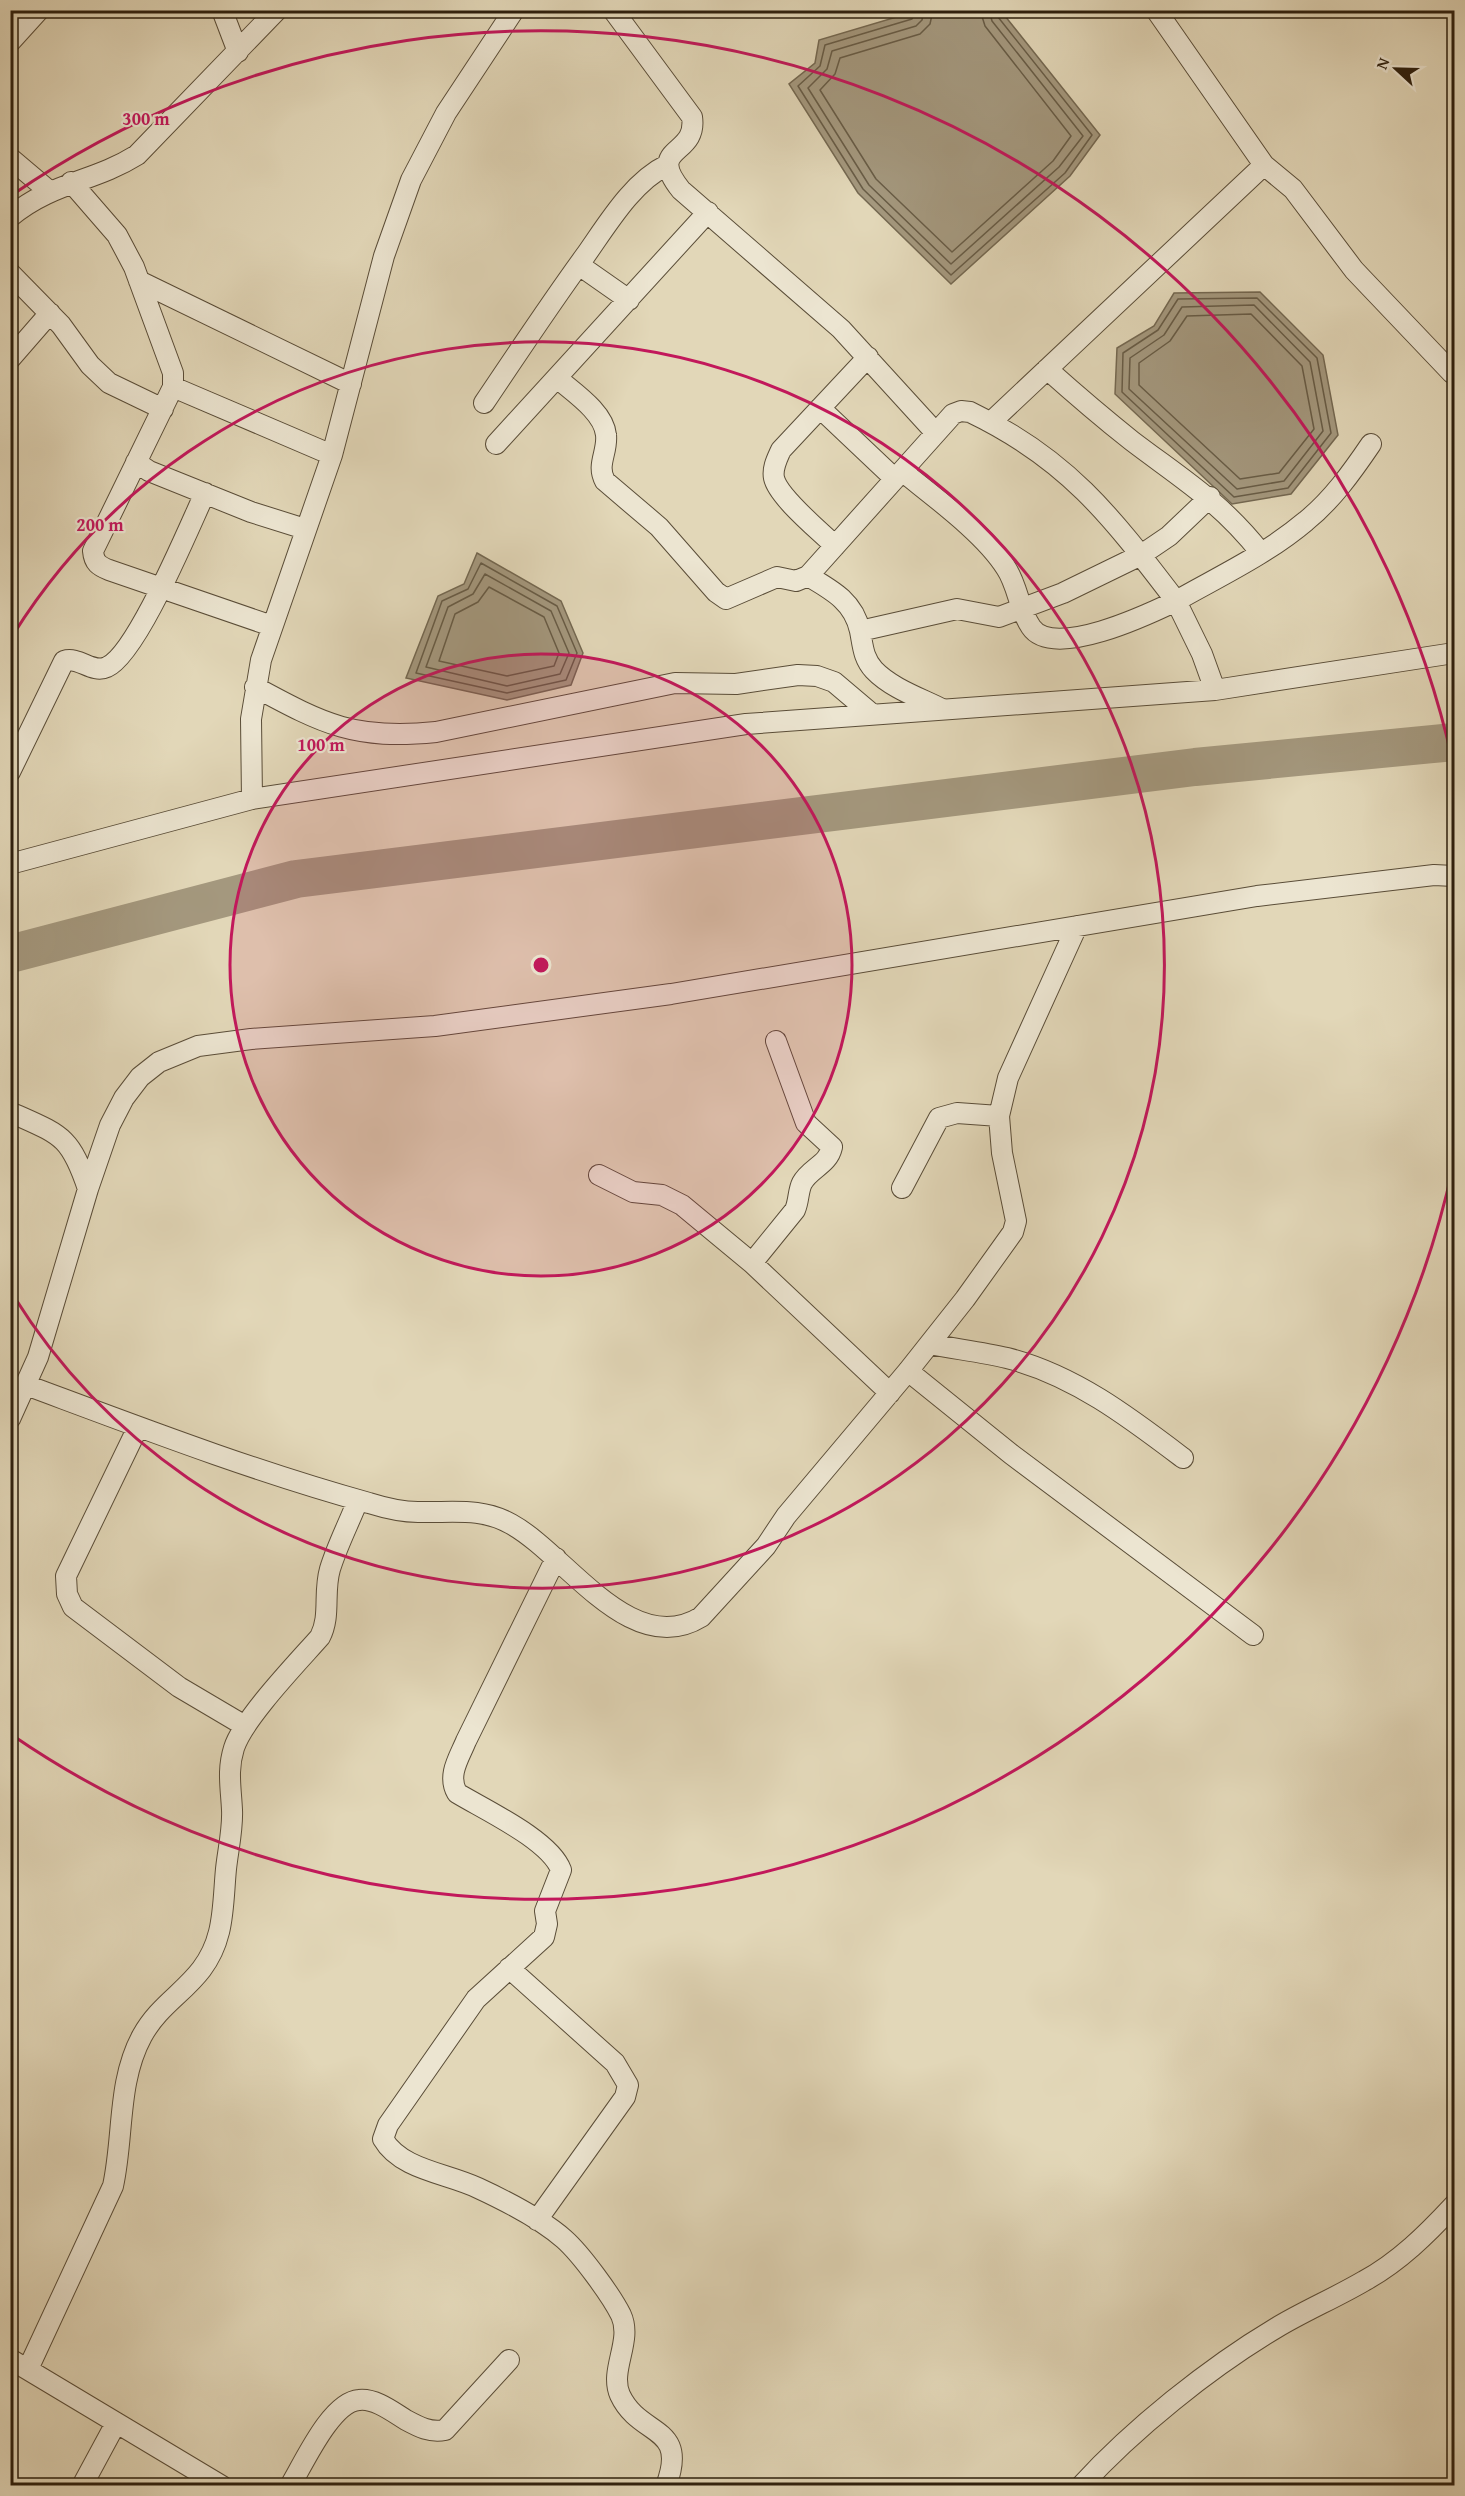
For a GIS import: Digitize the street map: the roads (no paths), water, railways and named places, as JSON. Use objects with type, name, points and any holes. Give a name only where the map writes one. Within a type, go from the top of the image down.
[{"type":"street","points":[[10,42],[39,10]]},
{"type":"street","points":[[222,10],[238,52]]},
{"type":"street","points":[[10,217],[49,191],[113,170],[137,155],[277,10]]},
{"type":"street","points":[[252,799],[251,719],[261,660],[332,455],[384,256],[411,180],[446,113],[514,10]]},
{"type":"street","points":[[484,403],[579,265],[625,203],[652,174],[667,165],[671,157],[689,138],[693,128],[692,117],[613,10]]},
{"type":"street","points":[[1156,10],[1264,165],[1293,189],[1354,270],[1452,374]]},
{"type":"street","points":[[10,158],[49,191]]},
{"type":"street","points":[[667,165],[668,173],[681,190],[812,302],[868,357],[935,432]]},
{"type":"street","points":[[991,422],[1264,165]]},
{"type":"street","points":[[71,182],[117,235],[139,281],[173,373],[173,387],[113,515],[93,551],[94,559],[99,565],[110,570],[272,626]]},
{"type":"street","points":[[496,444],[708,212]]},
{"type":"street","points":[[579,265],[629,300]]},
{"type":"street","points":[[10,273],[50,313],[78,346],[90,365],[109,383],[163,409]]},
{"type":"street","points":[[139,281],[351,384]]},
{"type":"street","points":[[10,359],[50,313]]},
{"type":"street","points":[[835,546],[782,492],[774,479],[774,465],[781,450],[868,357]]},
{"type":"street","points":[[1047,369],[1109,423],[1210,497],[1243,530],[1261,553]]},
{"type":"street","points":[[557,378],[602,423],[606,435],[601,474],[605,481],[659,527],[721,597],[732,599],[777,577],[796,581],[808,576],[935,432],[953,414],[961,411],[970,412],[1035,448],[1068,473],[1099,503],[1176,600],[1202,654],[1215,690]]},
{"type":"street","points":[[173,387],[332,455]]},
{"type":"street","points":[[820,408],[899,475],[984,542],[1006,567],[1020,595],[1031,627],[1039,635],[1052,639],[1087,635],[1119,625],[1176,600],[1261,553],[1306,521],[1345,482],[1371,444]]},
{"type":"street","points":[[136,462],[149,471],[305,529]]},
{"type":"street","points":[[10,772],[64,662],[75,661],[96,668],[106,668],[116,662],[127,649],[161,586],[205,493]]},
{"type":"street","points":[[860,631],[957,609],[999,617],[1023,609],[1072,589],[1141,555],[1169,536],[1210,497]]},
{"type":"street","points":[[808,576],[846,601],[856,615],[864,656],[874,670],[889,681],[945,710]]},
{"type":"street","points":[[10,864],[252,799],[746,724],[1215,690],[1455,652]]},
{"type":"street","points":[[255,687],[315,719],[341,728],[397,736],[436,732],[675,683],[736,684],[798,675],[818,676],[834,682],[873,715]]},
{"type":"street","points":[[10,1419],[38,1357],[88,1189],[110,1125],[124,1098],[140,1077],[159,1062],[198,1046],[251,1039],[435,1026],[647,997],[1257,896],[1434,875],[1455,876]]},
{"type":"street","points":[[26,1386],[138,1427],[358,1500],[393,1509],[418,1512],[466,1510],[492,1515],[512,1524],[623,1614],[656,1627],[678,1628],[688,1625],[701,1617],[766,1546],[786,1516],[909,1371],[1013,1232],[1016,1221],[1002,1153],[999,1116],[1008,1078],[1077,926]]},
{"type":"street","points":[[752,1263],[795,1210],[799,1202],[801,1184],[830,1157],[832,1147],[806,1123],[776,1041]]},
{"type":"street","points":[[10,1112],[50,1130],[67,1144],[78,1160],[88,1189]]},
{"type":"street","points":[[902,1188],[939,1118],[957,1113],[999,1116]]},
{"type":"street","points":[[599,1175],[633,1192],[669,1197],[752,1263],[890,1393]]},
{"type":"street","points":[[930,1344],[1007,1358],[1046,1372],[1124,1414],[1183,1458]]},
{"type":"street","points":[[909,1371],[1011,1455],[1253,1635]]},
{"type":"street","points":[[138,1427],[66,1576],[67,1594],[73,1607],[170,1681],[204,1704],[245,1726]]},
{"type":"street","points":[[28,2369],[113,2186],[118,2161],[125,2086],[133,2055],[144,2033],[161,2011],[195,1980],[209,1961],[219,1931],[232,1811],[229,1772],[234,1746],[245,1726],[320,1637],[328,1623],[326,1606],[330,1569],[358,1500]]},
{"type":"street","points":[[556,1558],[466,1741],[452,1777],[452,1784],[457,1793],[543,1846],[558,1861],[561,1870],[545,1911],[547,1924],[544,1937],[476,1999],[462,2016],[388,2125],[383,2139],[390,2151],[406,2160],[477,2187],[537,2220],[564,2239],[607,2293],[621,2316],[626,2331],[618,2379],[620,2394],[629,2410],[667,2439],[674,2454],[673,2467],[666,2486]]},
{"type":"street","points":[[509,1968],[615,2063],[628,2085],[626,2097],[537,2220]]},
{"type":"street","points":[[1081,2486],[1101,2464],[1205,2377],[1273,2330],[1366,2281],[1405,2254],[1455,2205]]},
{"type":"street","points":[[10,2360],[222,2486]]},
{"type":"street","points":[[290,2486],[333,2416],[344,2405],[359,2400],[380,2405],[423,2429],[436,2432],[445,2430],[509,2360]]},
{"type":"street","points":[[82,2486],[116,2423]]},
{"type":"water","points":[[920,10],[1001,11],[1100,135],[1070,176],[951,284],[858,193],[789,84],[815,63],[819,40]]},
{"type":"water","points":[[1260,292],[1323,355],[1338,435],[1291,494],[1232,504],[1115,394],[1117,348],[1154,326],[1174,293]]},
{"type":"water","points":[[477,553],[561,601],[583,653],[571,685],[507,700],[406,678],[438,596],[464,584]]},
{"type":"waterway","points":[[10,954],[296,879],[1195,767],[1454,742]]}]
